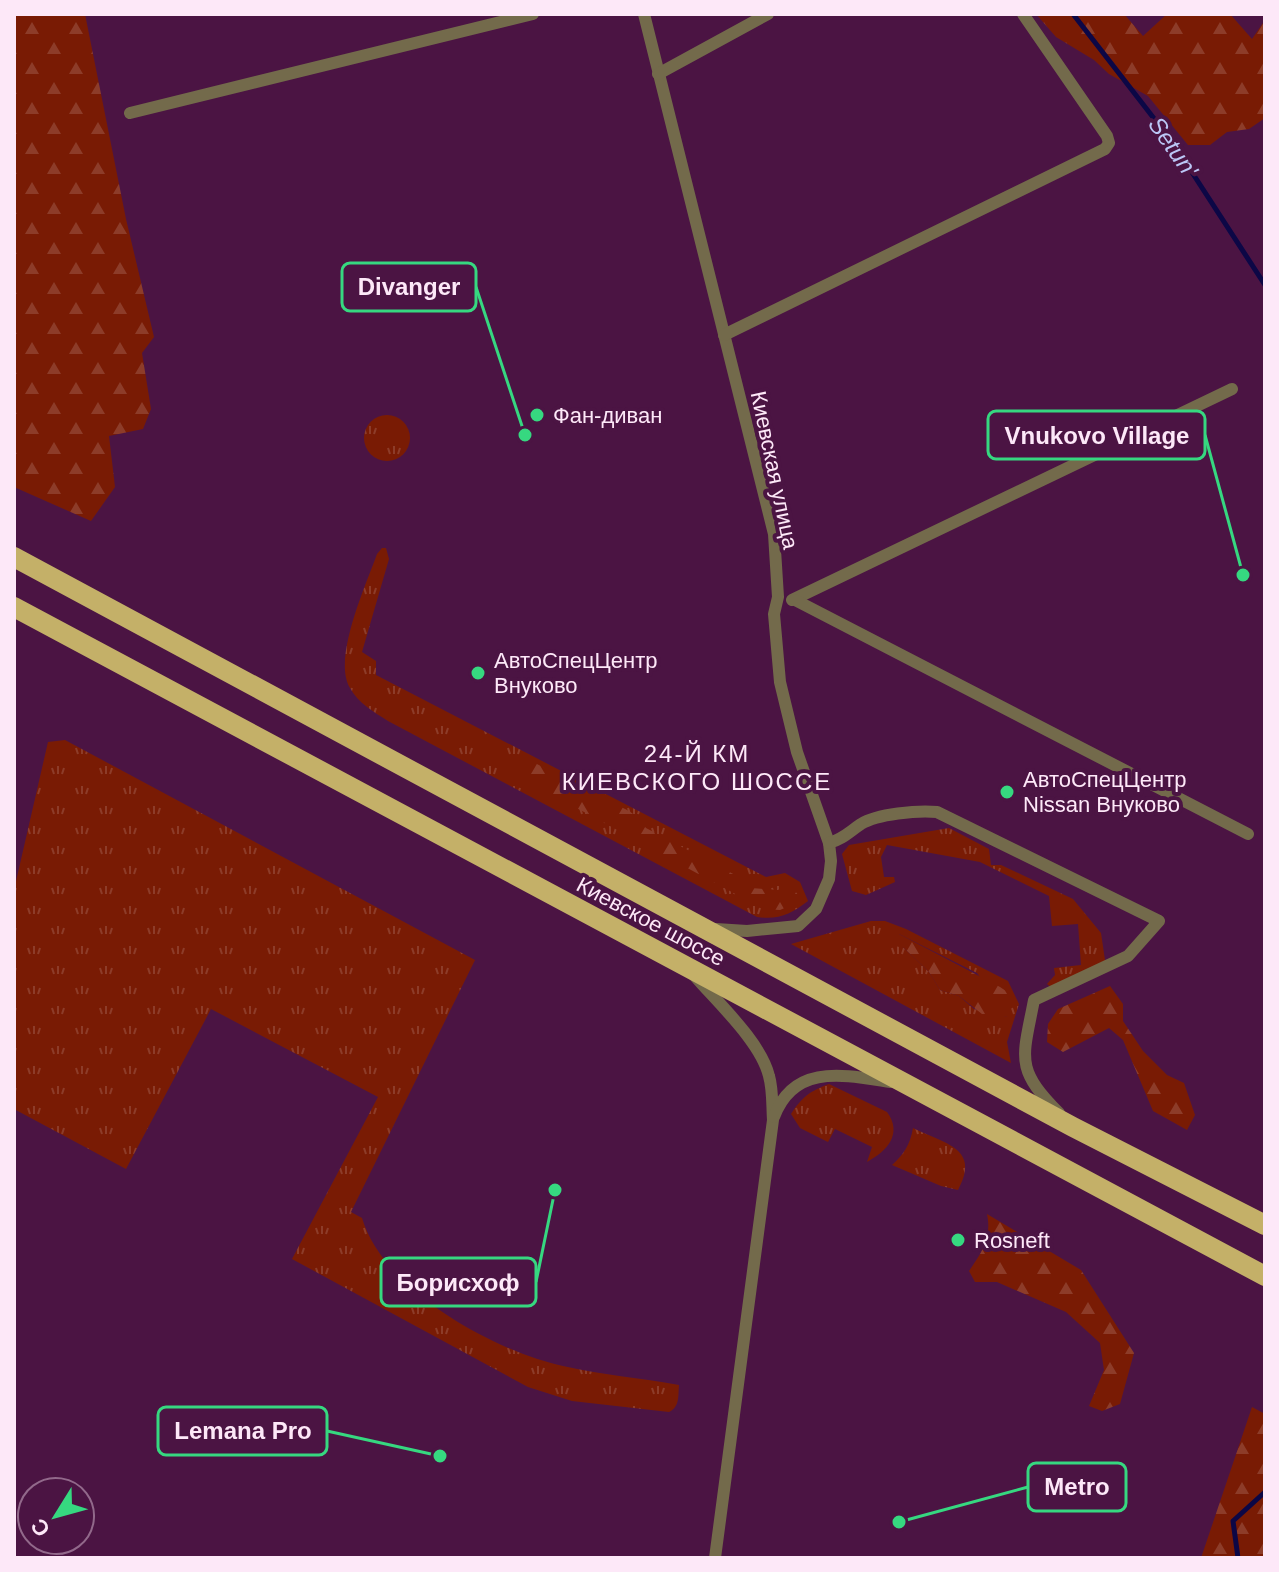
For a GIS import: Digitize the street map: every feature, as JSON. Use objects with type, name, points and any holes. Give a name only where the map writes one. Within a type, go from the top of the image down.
[{"type":"highway","name":"Киевское шоссе","points":[[14,557],[1073,1127],[1265,1225]]},
{"type":"highway","name":"Киевское шоссе","points":[[14,607],[1265,1276]]},
{"type":"street","points":[[130,113],[494,18],[533,14]]},
{"type":"street","name":"Киевская улица","points":[[644,14],[774,534],[778,597],[774,614],[780,682],[797,752],[829,843],[831,861],[825,890],[810,918],[798,926],[747,931],[705,927]]},
{"type":"street","points":[[658,74],[768,14]]},
{"type":"street","points":[[724,335],[1105,149],[1109,143],[1107,136],[1023,14]]},
{"type":"street","points":[[795,600],[1232,389]]},
{"type":"street","points":[[778,597],[795,600],[1248,834]]},
{"type":"street","points":[[829,843],[843,839],[869,820],[920,810],[937,812],[1159,921],[1128,956],[1034,1000],[1025,1068],[1033,1084],[1073,1127]]},
{"type":"street","points":[[686,967],[760,1056],[770,1078],[773,1120],[715,1558]]},
{"type":"street","points":[[773,1120],[787,1092],[808,1079],[821,1076],[904,1083]]},
{"type":"green space","points":[[14,14],[85,14],[126,219],[154,337],[142,353],[151,409],[143,429],[109,436],[115,487],[91,521],[14,487]]},
{"type":"green space","points":[[1036,14],[1124,14],[1143,36],[1167,14],[1230,14],[1252,39],[1265,20],[1265,118],[1249,129],[1227,132],[1210,145],[1188,145],[1148,96],[1109,74],[1094,60],[1056,37]]},
{"type":"green space","points":[[387,415],[396,416],[403,422],[409,429],[409,447],[403,454],[396,460],[387,461],[378,460],[371,454],[365,447],[364,438],[365,429],[371,422],[378,416]]},
{"type":"green space","points":[[382,548],[386,548],[389,559],[362,652],[376,661],[376,675],[766,877],[785,873],[800,882],[808,901],[784,915],[757,917],[367,707],[350,688],[345,659],[359,602]]},
{"type":"green space","points":[[65,740],[475,960],[351,1212],[362,1218],[374,1244],[393,1269],[417,1293],[444,1313],[505,1347],[535,1358],[577,1369],[679,1385],[678,1400],[673,1410],[572,1401],[528,1387],[292,1259],[378,1097],[211,1009],[126,1169],[14,1109],[14,890],[48,742]]},
{"type":"green space","points":[[529,760],[627,810],[646,828],[737,876],[751,888],[778,890],[786,884],[798,895],[796,903],[780,910],[763,909],[525,780],[517,772],[521,764]]},
{"type":"green space","points":[[949,828],[989,849],[991,865],[1001,865],[1073,899],[1101,933],[1106,967],[1052,988],[1047,984],[1055,975],[1054,968],[1081,965],[1078,924],[1052,926],[1049,896],[980,862],[887,845],[881,857],[884,877],[894,877],[895,882],[866,895],[852,891],[842,854],[849,845]]},
{"type":"green space","points":[[871,921],[885,921],[1008,981],[1019,1004],[1007,1042],[1011,1063],[791,944]],"holes":[[[876,934],[899,934],[977,973],[1008,1017],[974,1009],[959,996],[940,990],[929,972],[904,948]]]},
{"type":"green space","points":[[875,934],[899,934],[1000,987],[1009,993],[1013,1004],[1008,1017],[982,1014],[959,996],[940,990],[929,972],[904,948],[872,941]]},
{"type":"green space","points":[[1110,986],[1123,1004],[1123,1021],[1143,1051],[1167,1075],[1184,1083],[1195,1115],[1187,1130],[1153,1111],[1123,1040],[1109,1028],[1063,1052],[1047,1042],[1048,1024],[1058,1009]]},
{"type":"green space","points":[[829,1084],[887,1112],[892,1120],[893,1135],[890,1141],[881,1153],[867,1162],[872,1147],[835,1129],[828,1142],[800,1128],[791,1114],[807,1095]]},
{"type":"green space","points":[[913,1128],[956,1149],[962,1156],[964,1176],[958,1190],[892,1165],[906,1149]]},
{"type":"green space","points":[[987,1214],[1081,1270],[1134,1353],[1120,1404],[1102,1411],[1089,1406],[1104,1370],[1100,1343],[1066,1312],[997,1282],[975,1282],[969,1271],[987,1238]]},
{"type":"green space","points":[[1252,1407],[1265,1414],[1265,1558],[1201,1558]]},
{"type":"waterway","name":"Setun'","points":[[1073,14],[1173,143],[1265,285]]},
{"type":"waterway","name":"Setun'","points":[[1238,1558],[1233,1521],[1265,1492]]},
{"type":"place","name":"Фан-диван","points":[[537,415]]},
{"type":"place","name":"Divanger","points":[[525,435]]},
{"type":"place","name":"Vnukovo Village","points":[[1243,575]]},
{"type":"place","name":"АвтоСпецЦентр Внуково","points":[[478,673]]},
{"type":"place","name":"АвтоСпецЦентр Nissan Внуково","points":[[1007,792]]},
{"type":"place","name":"Борисхоф","points":[[555,1190]]},
{"type":"place","name":"Rosneft","points":[[958,1240]]},
{"type":"place","name":"Lemana Pro","points":[[440,1456]]},
{"type":"place","name":"Metro","points":[[899,1522]]},
{"type":"district","name":"24-Й КМ КИЕВСКОГО ШОССЕ","points":[[697,768]]}]
